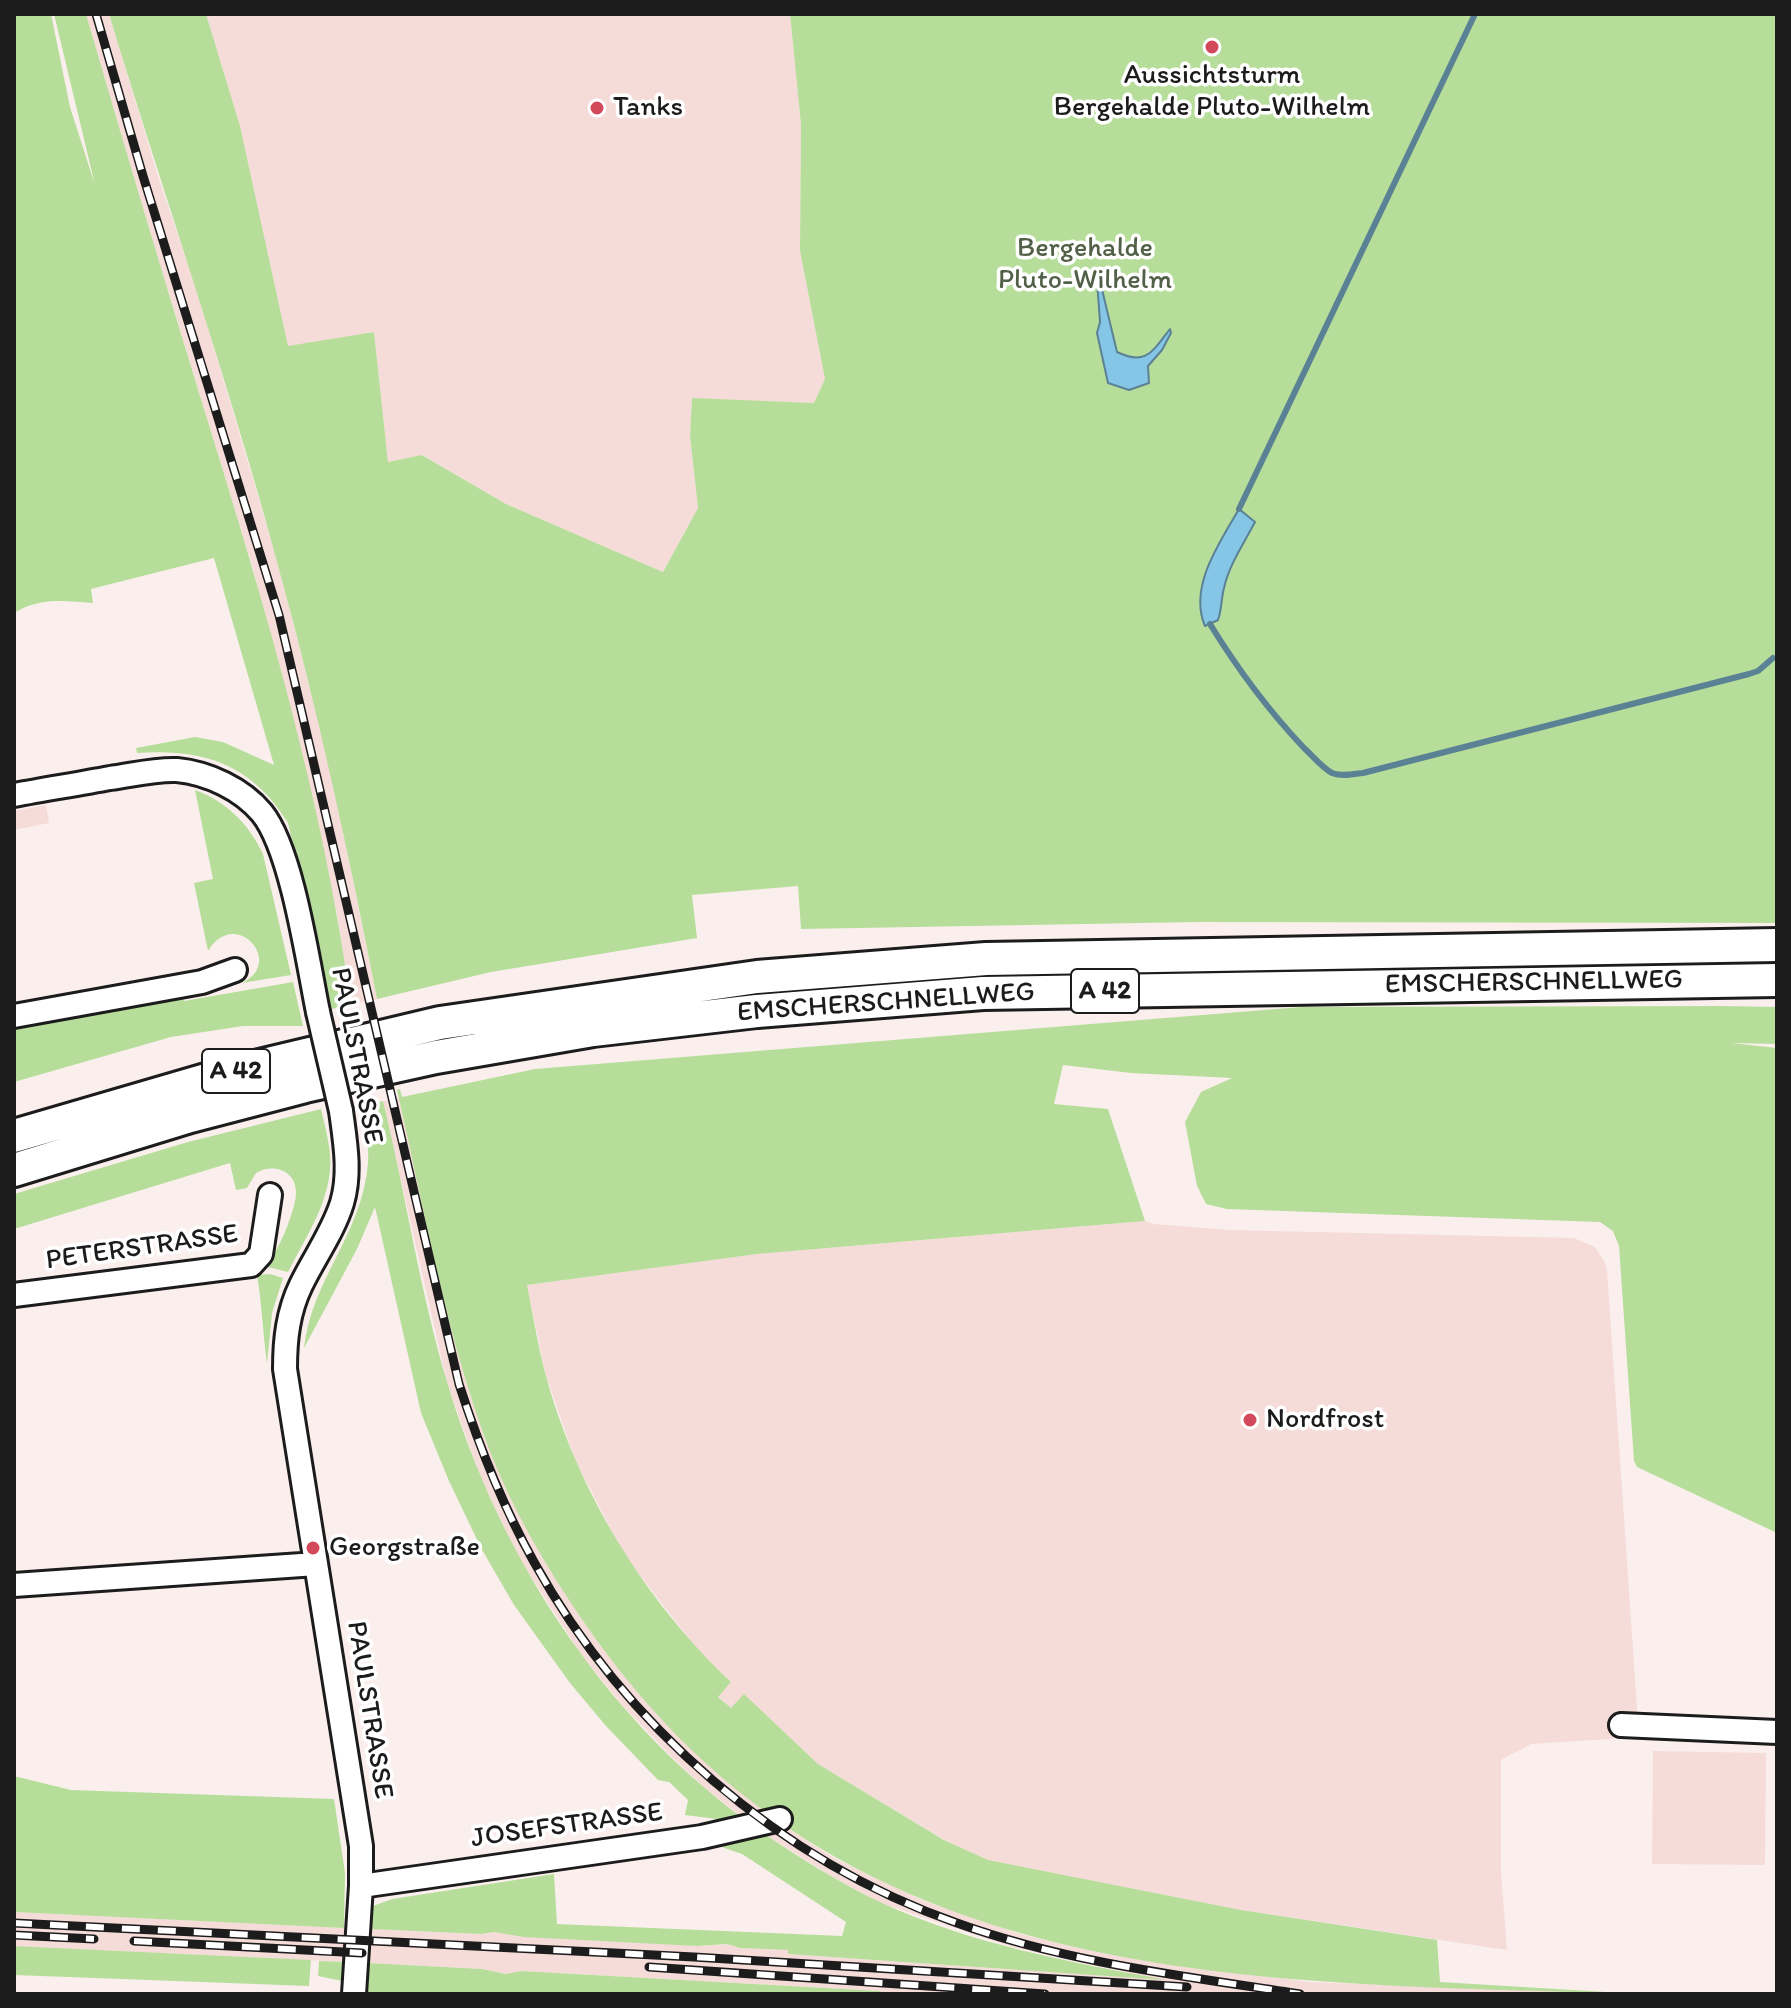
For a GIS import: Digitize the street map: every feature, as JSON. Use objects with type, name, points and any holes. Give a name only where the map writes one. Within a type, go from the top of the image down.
[{"type":"highway","name":"EMSCHERSCHNELLWEG","points":[[14,1136],[230,1073],[440,1023],[757,977],[986,959],[1777,945]]},
{"type":"highway","name":"EMSCHERSCHNELLWEG","points":[[14,1170],[190,1116],[436,1057],[593,1030],[757,1011],[983,993],[1777,980]]},
{"type":"street","name":"PAULSTRASSE","points":[[14,795],[132,774],[176,770],[202,775],[243,796],[262,813],[285,862],[341,1111],[346,1150],[343,1202],[294,1300],[288,1319],[285,1353],[286,1379],[361,1846],[354,1994]]},
{"type":"street","points":[[14,1016],[202,982],[235,970]]},
{"type":"street","name":"PETERSTRASSE","points":[[14,1295],[251,1265],[261,1254],[270,1195]]},
{"type":"street","points":[[14,1585],[316,1564]]},
{"type":"street","points":[[1621,1725],[1777,1732]]},
{"type":"street","name":"JOSEFSTRASSE","points":[[361,1886],[702,1837],[780,1819]]},
{"type":"shaded area","points":[[86,14],[109,14],[200,301],[279,567],[330,766],[377,999],[351,1005],[337,913],[254,572]]},
{"type":"shaded area","points":[[206,14],[790,14],[801,125],[800,251],[825,379],[815,403],[692,399],[690,436],[698,508],[663,572],[506,504],[423,455],[388,462],[374,332],[288,347],[240,126]]},
{"type":"shaded area","points":[[46,805],[49,823],[14,830],[14,811]]},
{"type":"shaded area","points":[[399,1098],[447,1312],[468,1388],[493,1457],[528,1531],[591,1632],[639,1694],[714,1769],[770,1816],[744,1819],[700,1784],[665,1750],[584,1659],[517,1555],[480,1476],[447,1383],[383,1101]]},
{"type":"shaded area","points":[[1145,1221],[1230,1230],[1574,1238],[1595,1247],[1604,1261],[1639,1737],[1531,1744],[1501,1760],[1501,1872],[1507,1950],[1241,1910],[987,1860],[945,1840],[818,1764],[745,1695],[731,1709],[718,1696],[731,1682],[701,1654],[625,1556],[576,1462],[546,1376],[527,1285],[757,1254]]},
{"type":"shaded area","points":[[1653,1751],[1766,1753],[1765,1865],[1652,1864]]},
{"type":"shaded area","points":[[786,1827],[834,1858],[922,1900],[1020,1934],[1105,1954],[1309,1982],[1650,1994],[887,1994],[879,1991],[521,1971],[506,1974],[482,1969],[368,1963],[370,1929],[494,1932],[697,1946],[727,1944],[740,1948],[788,1950],[788,1954],[1156,1979],[1012,1947],[883,1904],[839,1881],[760,1831]]},
{"type":"shaded area","points":[[14,1912],[347,1928],[346,1962],[14,1946]]},
{"type":"green space","points":[[14,14],[51,14],[70,107],[95,185],[54,14],[86,14],[268,622],[324,850],[351,1005],[331,1009],[288,823],[274,803],[258,786],[224,764],[183,754],[137,753],[136,748],[195,737],[223,742],[274,765],[214,558],[91,589],[93,603],[43,602],[14,613]]},
{"type":"green space","name":"Bergehalde Pluto-Wilhelm","points":[[109,14],[206,14],[240,126],[288,346],[374,332],[388,462],[422,455],[506,504],[663,572],[698,508],[690,436],[692,398],[814,403],[825,379],[800,251],[801,125],[790,14],[1777,14],[1777,649],[1774,657],[1777,657],[1777,923],[1198,922],[801,929],[798,886],[692,895],[697,938],[491,972],[377,999],[307,676],[260,499]]},
{"type":"green space","points":[[195,790],[217,800],[235,815],[251,833],[263,854],[291,975],[242,983],[254,974],[259,963],[258,952],[242,936],[231,934],[219,939],[208,951],[194,883],[213,879]]},
{"type":"green space","points":[[293,982],[303,1026],[243,1026],[171,1037],[14,1082],[14,1025],[182,994],[184,1001]]},
{"type":"green space","points":[[1301,1007],[1777,1007],[1777,1044],[1731,1043],[1777,1048],[1777,1533],[1637,1467],[1634,1461],[1619,1246],[1613,1231],[1600,1222],[1227,1209],[1206,1204],[1197,1186],[1185,1122],[1201,1092],[1232,1078],[1131,1073],[1063,1065],[1054,1104],[1108,1109],[1145,1221],[757,1254],[527,1285],[543,1365],[559,1419],[595,1502],[618,1541],[670,1616],[731,1682],[718,1697],[731,1708],[744,1694],[818,1764],[944,1840],[988,1860],[1241,1910],[1437,1940],[1440,1982],[1639,1994],[1351,1983],[1210,1970],[1073,1946],[942,1907],[819,1847],[706,1763],[604,1650],[527,1531],[491,1454],[461,1365],[397,1090],[400,1089],[402,1097],[535,1069]]},
{"type":"green space","points":[[371,1099],[372,1104],[383,1101],[429,1315],[448,1385],[469,1448],[526,1569],[601,1680],[692,1777],[744,1819],[733,1821],[685,1815],[688,1800],[669,1782],[658,1780],[606,1726],[570,1683],[514,1605],[481,1548],[421,1413],[375,1207],[357,1249],[304,1348],[317,1300],[357,1212],[364,1189],[368,1163],[367,1140],[358,1102]]},
{"type":"green space","points":[[321,1109],[329,1146],[329,1180],[319,1212],[288,1272],[264,1266],[280,1243],[296,1193],[288,1174],[276,1169],[256,1173],[247,1188],[236,1190],[230,1163],[14,1229],[14,1194],[188,1142]]},
{"type":"green space","points":[[270,1274],[283,1278],[272,1313],[267,1364],[257,1275]]},
{"type":"green space","points":[[14,1776],[71,1790],[334,1799],[345,1873],[344,1928],[14,1912]]},
{"type":"green space","points":[[760,1831],[850,1887],[950,1930],[1021,1950],[1166,1980],[788,1954],[788,1950],[740,1948],[727,1944],[697,1946],[524,1937],[494,1932],[370,1929],[373,1906],[392,1899],[554,1874],[557,1924],[842,1936],[846,1922],[742,1854],[710,1843]]},
{"type":"green space","points":[[14,1946],[311,1960],[309,1986],[14,1975]]},
{"type":"green space","points":[[319,1961],[346,1962],[342,1981],[318,1976]]},
{"type":"green space","points":[[368,1963],[482,1969],[506,1974],[521,1971],[879,1991],[887,1994],[368,1993]]},
{"type":"water","points":[[1097,281],[1100,281],[1117,352],[1142,357],[1153,350],[1170,329],[1162,350],[1148,366],[1149,383],[1129,390],[1108,383],[1097,333],[1100,322]]},
{"type":"water","points":[[1239,509],[1255,522],[1229,571],[1218,620],[1205,626],[1200,596],[1203,581],[1215,550]]},
{"type":"waterway","points":[[1239,509],[1475,14]]},
{"type":"waterway","points":[[1210,624],[1242,673],[1278,719],[1321,765],[1340,775],[1363,773],[1749,674],[1758,671],[1773,658]]},
{"type":"railway","points":[[96,14],[279,615],[459,1384],[492,1475],[534,1562],[571,1622],[613,1678],[661,1732],[713,1780],[769,1825],[829,1863],[892,1896],[999,1937],[1127,1967],[1300,1994]]},
{"type":"railway","points":[[14,1923],[694,1957],[1187,1987]]},
{"type":"railway","points":[[14,1935],[94,1939]]},
{"type":"railway","points":[[134,1941],[362,1953]]},
{"type":"railway","points":[[649,1967],[1045,1994]]},
{"type":"place","name":"Aussichtsturm Bergehalde Pluto-Wilhelm","points":[[1212,47]]},
{"type":"place","name":"Tanks","points":[[597,108]]},
{"type":"place","name":"Nordfrost","points":[[1250,1420]]},
{"type":"place","name":"Georgstraße","points":[[313,1548]]}]
